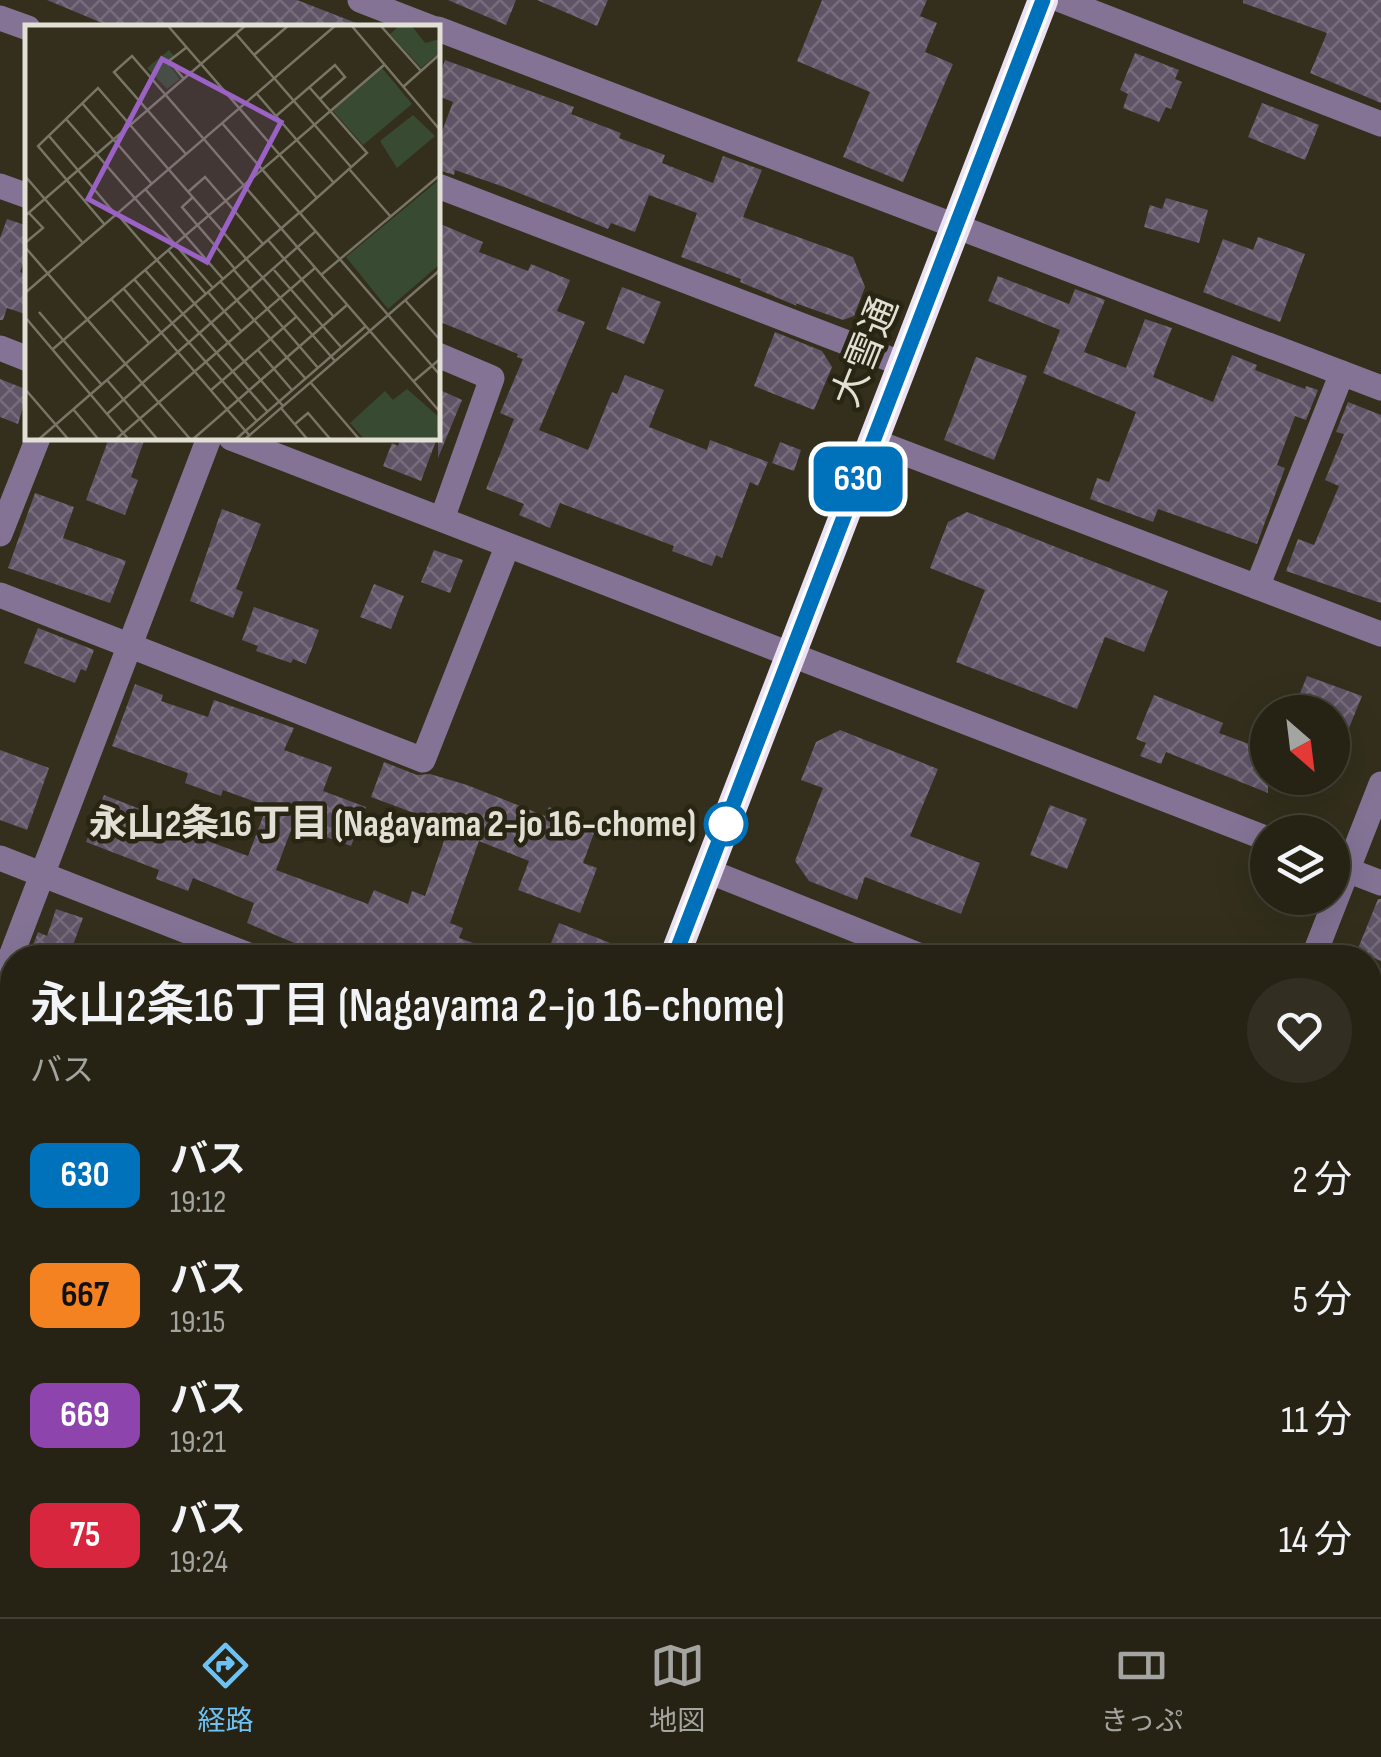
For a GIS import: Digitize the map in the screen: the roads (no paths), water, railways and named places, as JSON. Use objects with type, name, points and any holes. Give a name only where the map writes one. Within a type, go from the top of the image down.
[{"type":"highway","name":"大雪通","points":[[679,945],[1043,1]]},
{"type":"street","points":[[1043,1],[1381,124]]},
{"type":"street","points":[[370,8],[425,25]]},
{"type":"street","points":[[0,18],[25,27]]},
{"type":"street","points":[[440,30],[1381,388]]},
{"type":"street","points":[[0,186],[25,195]]},
{"type":"street","points":[[440,187],[905,365]]},
{"type":"street","points":[[0,348],[25,358]]},
{"type":"street","points":[[440,356],[492,378],[442,520]]},
{"type":"street","points":[[1257,587],[1342,373]]},
{"type":"street","points":[[0,534],[37,440]]},
{"type":"street","points":[[15,945],[208,440]]},
{"type":"street","points":[[236,440],[1250,833]]},
{"type":"street","points":[[873,440],[1381,634]]},
{"type":"street","points":[[0,595],[423,760],[507,547]]},
{"type":"street","points":[[1350,847],[1381,784]]},
{"type":"street","points":[[0,858],[223,945]]},
{"type":"street","points":[[708,871],[893,945]]},
{"type":"street","points":[[1350,871],[1381,883]]},
{"type":"street","points":[[1317,945],[1326,915]]},
{"type":"place","name":"永山2条16丁目 (Nagayama 2-jo 16-chome)","points":[[726,824]]}]
